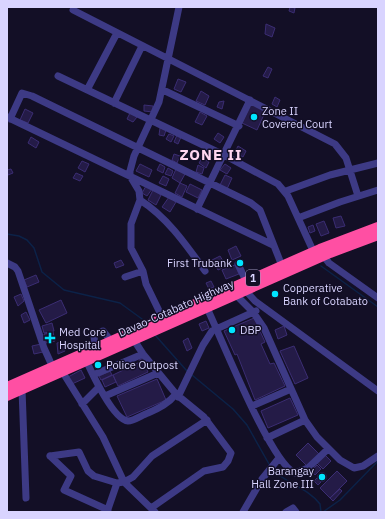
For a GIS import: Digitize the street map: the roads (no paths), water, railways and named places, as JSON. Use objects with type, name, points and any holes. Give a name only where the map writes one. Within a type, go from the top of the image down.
[{"type":"highway","name":"Davao-Cotabato Highway","points":[[7,387],[57,370],[85,358],[378,227]]},
{"type":"highway","name":"Davao-Cotabato Highway","points":[[246,286],[282,266],[378,235]]},
{"type":"highway","name":"Davao-Cotabato Highway","points":[[85,358],[95,348],[111,341],[132,337],[163,319],[205,304]]},
{"type":"highway","name":"Davao-Cotabato Highway","points":[[7,396],[22,390],[57,370]]},
{"type":"street","points":[[163,319],[146,284],[143,271],[131,248],[130,231],[133,216],[140,200],[139,191],[130,176],[131,164],[152,121],[163,90],[179,7]]},
{"type":"street","points":[[73,10],[335,144],[344,154],[358,196]]},
{"type":"street","points":[[87,90],[116,33]]},
{"type":"street","points":[[114,103],[142,46]]},
{"type":"street","points":[[58,76],[224,155],[273,181],[286,191],[298,218],[318,254],[378,298]]},
{"type":"street","points":[[163,90],[239,126]]},
{"type":"street","points":[[273,245],[9,118],[22,93],[32,96],[256,206],[266,223],[282,266]]},
{"type":"street","points":[[197,209],[239,126],[250,100]]},
{"type":"street","points":[[286,191],[350,170],[378,163]]},
{"type":"street","points":[[298,218],[378,190]]},
{"type":"street","points":[[140,200],[153,209],[173,230],[205,271]]},
{"type":"street","points":[[7,263],[15,267],[18,271],[57,370],[82,404],[103,437],[121,482],[153,510],[204,471],[215,467],[220,468],[228,461],[231,453],[207,420],[177,395],[158,373],[132,337]]},
{"type":"street","points":[[238,264],[246,286],[262,306],[378,390]]},
{"type":"street","points":[[125,277],[143,271]]},
{"type":"street","points":[[234,291],[253,312],[264,328],[291,389],[312,431],[328,449],[344,463],[354,468],[363,466],[378,456]]},
{"type":"street","points":[[205,304],[267,438],[279,458],[292,472],[300,473],[308,468],[328,449]]},
{"type":"street","points":[[85,358],[99,387],[117,414],[127,421],[163,406],[177,395],[206,340],[216,329],[253,312],[262,306]]},
{"type":"street","points":[[95,348],[94,335],[98,333],[103,331],[111,341]]},
{"type":"street","points":[[93,375],[143,354]]},
{"type":"street","points":[[105,396],[158,373]]},
{"type":"street","points":[[82,404],[99,387]]},
{"type":"street","points":[[252,406],[291,389]]},
{"type":"street","points":[[22,390],[26,498]]},
{"type":"street","points":[[121,482],[108,511],[64,490],[70,480],[71,474],[50,456],[79,452],[91,474],[98,478],[121,482],[133,477],[152,456],[207,420]]},
{"type":"street","points":[[267,438],[306,420]]},
{"type":"street","points":[[243,512],[262,479],[279,458]]},
{"type":"street","points":[[286,512],[293,508],[296,512]]},
{"type":"waterway","points":[[7,234],[19,236],[27,240],[34,248],[42,272],[64,290],[120,303],[142,319]]},
{"type":"waterway","points":[[321,266],[378,307]]},
{"type":"waterway","points":[[155,335],[187,371]]},
{"type":"waterway","points":[[192,375],[233,409],[247,425],[269,464]]},
{"type":"waterway","points":[[323,512],[340,500],[378,461]]},
{"type":"waterway","points":[[273,470],[310,494],[320,504],[321,512]]},
{"type":"place","name":"Zone II Covered Court","points":[[254,117]]},
{"type":"place","name":"First Trubank","points":[[240,263]]},
{"type":"place","name":"Copperative Bank of Cotabato","points":[[275,294]]},
{"type":"place","name":"DBP","points":[[232,330]]},
{"type":"place","name":"Med Core Hospital","points":[[50,338]]},
{"type":"place","name":"Police Outpost","points":[[98,365]]},
{"type":"place","name":"Barangay Hall Zone III","points":[[322,477]]},
{"type":"district","name":"ZONE II","points":[[211,155]]}]
